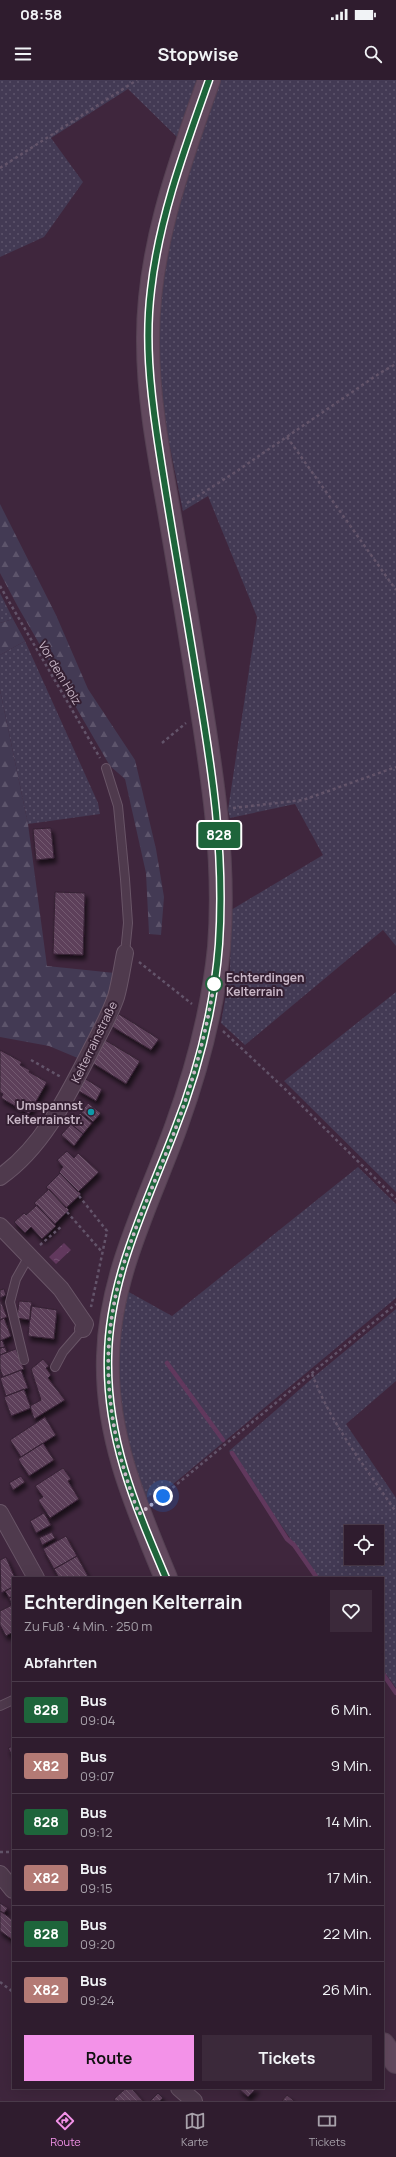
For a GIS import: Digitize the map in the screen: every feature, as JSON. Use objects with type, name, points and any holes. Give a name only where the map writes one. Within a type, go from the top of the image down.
[{"type":"main road","points":[[166,1577],[139,1514],[124,1469],[111,1410],[108,1355],[111,1323],[122,1270],[191,1084],[208,1018],[215,978],[220,931],[220,856],[217,809],[156,430],[149,370],[148,341],[151,290],[160,236],[209,80]]},
{"type":"main road","points":[[384,2045],[396,2062]]},
{"type":"street","name":"Kelterrainstraße","points":[[0,1177],[15,1166],[48,1127],[74,1085],[110,1014],[116,996],[125,953]]},
{"type":"street","points":[[0,1226],[61,1289],[84,1326]]},
{"type":"street","points":[[0,1513],[35,1577]]},
{"type":"street","points":[[0,1874],[12,1889]]},
{"type":"street","points":[[180,2089],[194,2101]]},
{"type":"lane","points":[[106,768],[118,806],[125,872],[128,923],[125,953]]},
{"type":"lane","points":[[24,1360],[10,1302],[16,1279],[29,1256]]},
{"type":"lane","points":[[55,1367],[63,1352],[84,1326]]},
{"type":"lane","points":[[0,1706],[12,1700]]},
{"type":"path","points":[[0,168],[137,80]]},
{"type":"path","points":[[170,514],[287,437],[380,373],[396,364]]},
{"type":"path","points":[[287,437],[396,590]]},
{"type":"path","name":"Vor dem Holz","points":[[0,586],[106,768]]},
{"type":"path","points":[[162,743],[186,723],[203,715]]},
{"type":"path","points":[[217,809],[303,800],[396,766]]},
{"type":"path","points":[[125,953],[154,973],[208,1018],[285,1089],[396,1199]]},
{"type":"path","points":[[30,1060],[56,1074]]},
{"type":"path","points":[[79,1196],[108,1231],[91,1309],[84,1326]]},
{"type":"path","points":[[67,1212],[103,1253]]},
{"type":"path","points":[[29,1256],[62,1226]]},
{"type":"path","points":[[139,1514],[396,1304]]},
{"type":"path","points":[[312,1374],[324,1403],[354,1452],[396,1512]]},
{"type":"path","points":[[0,1852],[12,1852]]},
{"type":"path","points":[[0,1982],[12,1991]]},
{"type":"green space","points":[[0,80],[201,80],[180,140],[128,89],[51,138],[83,182],[44,237],[0,257]]},
{"type":"green space","points":[[217,80],[396,80],[396,946],[383,930],[245,1045],[221,1023],[230,971],[231,910],[323,855],[295,804],[230,818],[228,810],[257,617],[208,496],[183,511],[161,403],[156,328],[163,265],[184,177]]},
{"type":"green space","points":[[0,504],[56,615],[88,689],[135,760],[156,849],[164,897],[161,935],[149,934],[146,873],[125,779],[110,766],[0,573]]},
{"type":"green space","points":[[0,593],[13,619],[0,623]]},
{"type":"green space","points":[[13,619],[25,641],[0,655],[0,623]]},
{"type":"green space","points":[[25,641],[98,803],[100,814],[28,824],[0,690],[0,655]]},
{"type":"green space","points":[[0,690],[28,824],[47,966],[115,973],[106,1010],[80,1059],[49,1046],[0,1037]]},
{"type":"green space","points":[[396,992],[396,1192],[284,1081]]},
{"type":"green space","points":[[358,1167],[396,1204],[396,1298],[172,1485],[142,1500],[119,1413],[117,1347],[127,1291],[172,1316]]},
{"type":"green space","points":[[396,1309],[396,1381],[346,1424],[396,1498],[396,1688],[384,1671],[384,1577],[317,1577],[229,1451],[316,1375]]},
{"type":"water","points":[[64,1243],[71,1250],[56,1264],[49,1257]]},
{"type":"building","points":[[51,828],[54,858],[36,860],[33,829]]},
{"type":"building","points":[[55,892],[85,893],[83,955],[53,954]]},
{"type":"building","points":[[119,1014],[159,1039],[151,1050],[111,1026]]},
{"type":"building","points":[[105,1040],[140,1061],[126,1084],[91,1062]]},
{"type":"building","points":[[0,1050],[22,1062],[20,1065],[47,1082],[29,1114],[1,1098],[3,1094],[0,1092]]},
{"type":"building","points":[[84,1078],[102,1089],[96,1101],[77,1090]]},
{"type":"building","name":"Umspannst Kelterrainstr.","points":[[88,1103],[101,1113],[93,1122],[81,1112]]},
{"type":"building","points":[[80,1113],[92,1123],[83,1134],[71,1124]]},
{"type":"building","points":[[71,1124],[83,1134],[74,1146],[61,1135]]},
{"type":"building","points":[[67,1151],[74,1158],[78,1153],[99,1172],[78,1192],[59,1172],[63,1167],[57,1160]]},
{"type":"building","points":[[60,1173],[81,1194],[66,1208],[46,1187]]},
{"type":"building","points":[[49,1189],[69,1210],[55,1224],[34,1203]]},
{"type":"building","points":[[37,1205],[56,1226],[42,1239],[31,1227],[25,1233],[14,1222],[24,1213],[26,1215]]},
{"type":"building","points":[[4,1289],[6,1295],[0,1298],[0,1290]]},
{"type":"building","points":[[0,1299],[7,1317],[0,1320]]},
{"type":"building","points":[[19,1301],[32,1302],[30,1320],[17,1318]]},
{"type":"building","points":[[31,1306],[57,1310],[54,1339],[28,1336]]},
{"type":"building","points":[[4,1318],[11,1336],[0,1341],[0,1320]]},
{"type":"building","points":[[2,1340],[5,1347],[0,1348],[0,1341]]},
{"type":"building","points":[[5,1347],[7,1352],[0,1355],[0,1348]]},
{"type":"building","points":[[16,1349],[24,1369],[3,1377],[0,1369],[0,1355]]},
{"type":"building","points":[[43,1359],[49,1366],[46,1368],[51,1375],[48,1378],[65,1400],[34,1419],[30,1406],[41,1400],[31,1369]]},
{"type":"building","points":[[21,1370],[28,1388],[6,1396],[0,1378]]},
{"type":"building","points":[[24,1389],[31,1408],[11,1416],[4,1397]]},
{"type":"building","points":[[45,1417],[56,1435],[21,1457],[10,1440]]},
{"type":"building","points":[[43,1443],[54,1460],[29,1476],[18,1459]]},
{"type":"building","points":[[63,1468],[71,1479],[68,1481],[79,1499],[50,1518],[38,1500],[43,1497],[35,1486]]},
{"type":"building","points":[[21,1476],[25,1482],[13,1490],[9,1483]]},
{"type":"building","points":[[44,1513],[51,1525],[36,1533],[30,1521]]},
{"type":"building","points":[[52,1532],[55,1538],[42,1545],[39,1538]]},
{"type":"building","points":[[66,1536],[77,1556],[54,1569],[43,1549]]},
{"type":"building","points":[[77,1556],[88,1576],[58,1577],[54,1569]]},
{"type":"building","points":[[6,1557],[15,1577],[12,1577],[12,1588],[1,1593],[0,1560]]},
{"type":"building","points":[[12,1588],[12,1596],[9,1598],[5,1591]]},
{"type":"building","points":[[12,1596],[12,1605],[9,1598]]},
{"type":"building","points":[[12,1605],[12,1633],[6,1636],[0,1625],[0,1611]]},
{"type":"building","points":[[12,1746],[12,1755],[8,1748]]},
{"type":"building","points":[[0,1903],[8,1908],[4,1913],[0,1911]]},
{"type":"building","points":[[0,1911],[12,1919],[12,1939],[0,1931]]},
{"type":"building","points":[[125,2089],[132,2089],[143,2101],[115,2101],[114,2099]]},
{"type":"building","points":[[239,2089],[256,2089],[248,2097]]},
{"type":"building","points":[[158,2093],[163,2098],[160,2101],[150,2101]]},
{"type":"building","points":[[287,2095],[294,2101],[282,2101]]},
{"type":"waterway","points":[[167,1363],[223,1440]]},
{"type":"waterway","points":[[232,1453],[287,1539],[294,1545],[316,1577]]},
{"type":"waterway","points":[[384,1675],[396,1693]]},
{"type":"bus line","name":"828","points":[[166,1577],[129,1489],[119,1452],[111,1410],[108,1355],[113,1305],[122,1270],[135,1232],[175,1130],[204,1040],[219,946],[221,879],[216,803],[151,395],[148,341],[151,290],[160,236],[176,180],[209,80]]},
{"type":"place","name":"Echterdingen Kelterrain","points":[[214,984]]},
{"type":"place","name":"Umspannst Kelterrainstr.","points":[[91,1112]]},
{"type":"route","points":[[163,1496],[139,1514],[129,1489],[119,1452],[111,1410],[108,1373],[111,1323],[117,1288],[129,1248],[175,1130],[198,1061],[204,1040],[214,984]]}]
